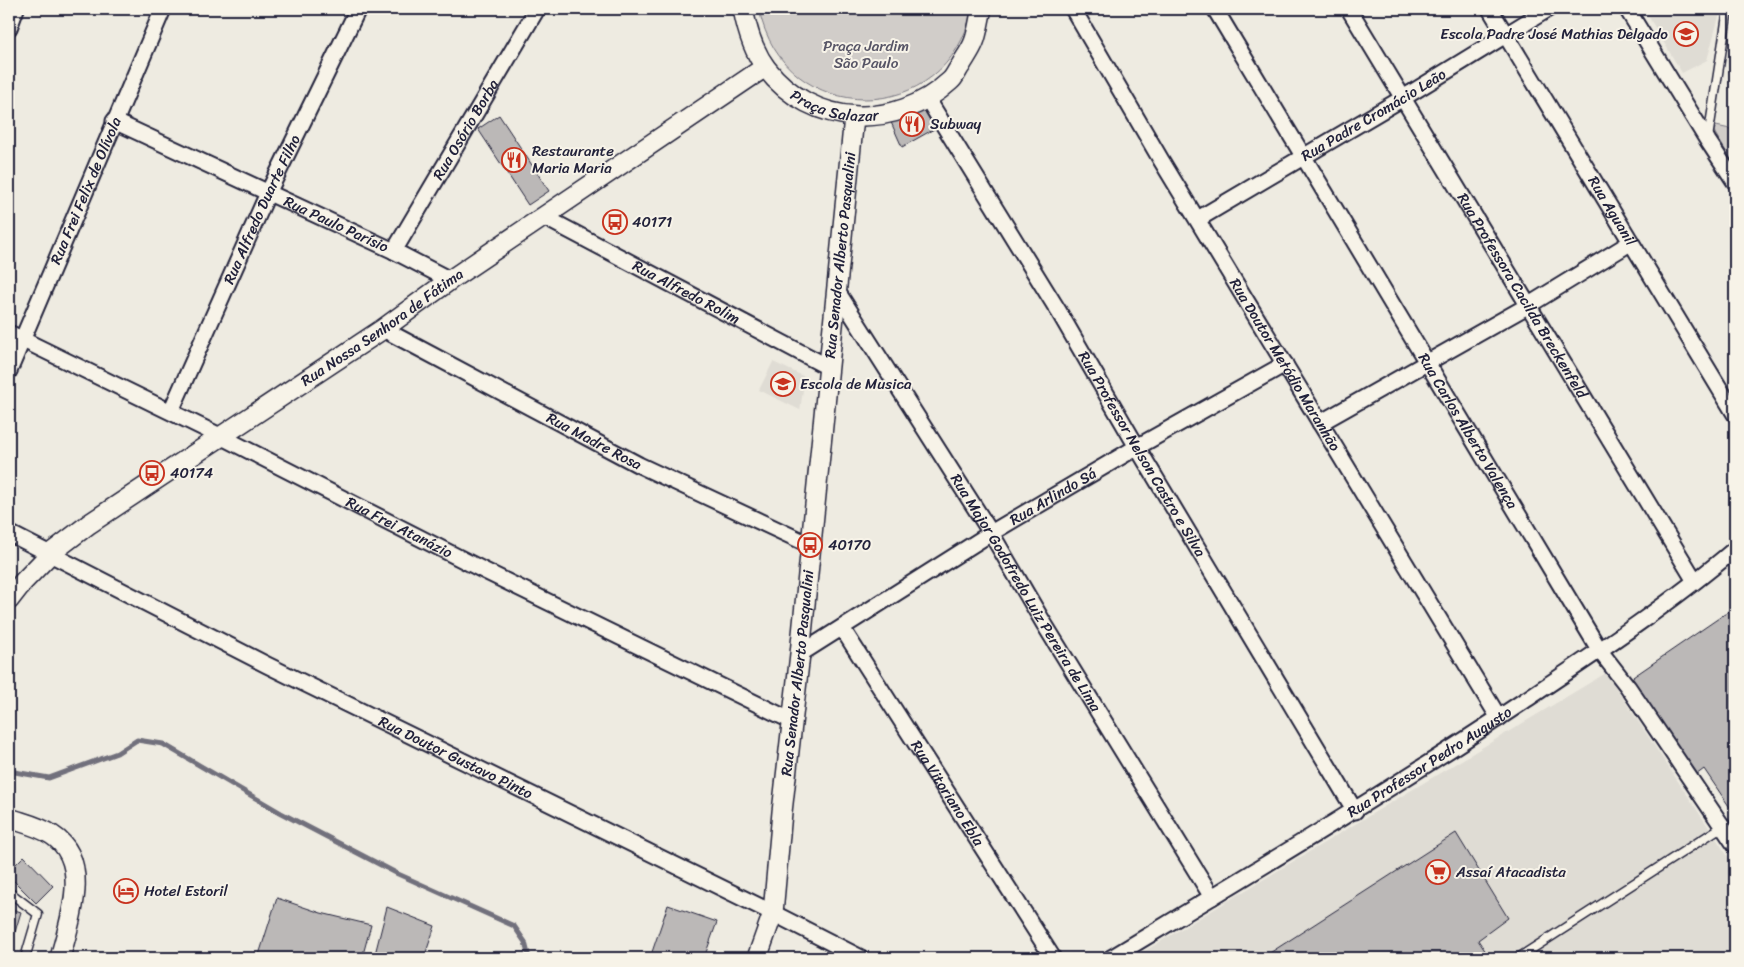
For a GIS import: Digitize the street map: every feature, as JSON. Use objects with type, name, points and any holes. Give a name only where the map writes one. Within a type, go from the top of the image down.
[{"type":"street","points":[[9,28],[16,9]]},
{"type":"street","name":"Rua Frei Felix de Olívola","points":[[9,371],[16,336],[163,9]]},
{"type":"street","name":"Rua Alfredo Duarte Filho","points":[[171,411],[268,194],[358,9]]},
{"type":"street","name":"Rua Osório Borba","points":[[394,251],[537,9]]},
{"type":"street","name":"Praça Salazar","points":[[743,9],[748,33],[766,67],[785,89],[817,108],[854,117],[876,116],[912,107],[952,80],[974,42],[982,9]]},
{"type":"street","name":"Rua Carlos Alberto Valença","points":[[1215,9],[1600,651],[1628,687],[1735,844]]},
{"type":"street","name":"Rua Professora Cacilda Breckenfeld","points":[[1350,9],[1696,582]]},
{"type":"street","name":"Rua Aguanil","points":[[1490,9],[1735,414]]},
{"type":"street","name":"Rua Padre Cromácio Leão","points":[[1198,219],[1403,98],[1548,9]]},
{"type":"street","points":[[1627,9],[1735,182]]},
{"type":"street","name":"Rua Doutor Metódio Maranhão","points":[[1077,10],[1161,160],[1499,718]]},
{"type":"street","name":"Rua Nossa Senhora de Fátima","points":[[9,600],[23,582],[51,553],[89,524],[383,330],[450,280],[766,67]]},
{"type":"street","name":"Rua Professor Nelson Castro e Silva","points":[[927,98],[1059,312],[1137,447],[1355,811]]},
{"type":"street","name":"Rua Senador Alberto Pasqualini","points":[[757,958],[773,912],[854,117]]},
{"type":"street","name":"Rua Paulo Parísio","points":[[114,121],[394,251],[450,280]]},
{"type":"street","name":"Rua Alfredo Rolim","points":[[544,217],[828,367]]},
{"type":"street","points":[[1320,424],[1529,305],[1630,243]]},
{"type":"street","name":"Rua Major Godofredo Luiz Pereira de Lima","points":[[837,291],[991,533],[1043,622],[1212,897]]},
{"type":"street","name":"Rua Madre Rosa","points":[[383,330],[639,465],[810,545]]},
{"type":"street","name":"Rua Frei Atanázio","points":[[16,336],[171,411],[485,571],[792,721]]},
{"type":"street","name":"Rua Arlindo Sá","points":[[800,654],[991,533],[1137,447],[1285,364]]},
{"type":"street","name":"Rua Doutor Gustavo Pinto","points":[[9,533],[267,665],[773,912],[861,958]]},
{"type":"street","name":"Rua Professor Pedro Augusto","points":[[1111,958],[1355,811],[1499,718],[1600,651],[1696,582],[1735,549]]},
{"type":"street","name":"Rua Vitoriano Ebla","points":[[842,628],[1053,958]]},
{"type":"street","points":[[9,819],[42,829],[54,836],[65,847],[73,863],[76,882],[73,906],[60,958]]},
{"type":"lane","points":[[1708,141],[1728,9]]},
{"type":"lane","points":[[1518,958],[1722,826]]},
{"type":"lane","points":[[9,892],[38,914],[25,958]]},
{"type":"shaded area","name":"Escola Padre José Mathias Delgado","points":[[1644,9],[1721,9],[1707,60],[1682,73]]},
{"type":"shaded area","name":"Escola de Musica","points":[[773,362],[805,377],[800,410],[759,390]]},
{"type":"shaded area","points":[[1606,673],[1735,867],[1735,958],[1133,958]]},
{"type":"green space","name":"Praça Jardim São Paulo","points":[[759,9],[972,9],[957,48],[932,76],[900,93],[866,99],[831,93],[799,76],[774,48]]},
{"type":"green space","points":[[1716,126],[1735,130],[1735,166],[1714,131]]},
{"type":"building","name":"Subway","points":[[925,109],[934,129],[902,147],[890,120]]},
{"type":"building","name":"Restaurante Maria Maria","points":[[499,115],[549,191],[528,205],[478,129]]},
{"type":"building","points":[[1735,607],[1735,815],[1704,769],[1696,775],[1630,679]]},
{"type":"building","name":"Assaí Atacadista","points":[[1456,833],[1508,918],[1478,940],[1490,958],[1262,958]]},
{"type":"building","points":[[24,856],[53,886],[36,903],[9,876],[9,871]]},
{"type":"building","points":[[277,898],[321,913],[371,925],[362,958],[258,958]]},
{"type":"building","points":[[668,905],[717,922],[704,958],[650,958]]},
{"type":"building","points":[[387,907],[435,926],[424,958],[374,958]]},
{"type":"building","points":[[9,908],[21,912],[9,952]]},
{"type":"waterway","points":[[9,771],[49,778],[117,753],[137,740],[163,744],[281,813],[398,874],[514,926],[525,942],[529,958]]},
{"type":"place","name":"Escola Padre José Mathias Delgado","points":[[1686,34]]},
{"type":"place","name":"Subway","points":[[912,124]]},
{"type":"place","name":"Restaurante Maria Maria","points":[[514,160]]},
{"type":"place","name":"40171","points":[[615,222]]},
{"type":"place","name":"Escola de Musica","points":[[783,384]]},
{"type":"place","name":"40174","points":[[152,473]]},
{"type":"place","name":"40170","points":[[810,545]]},
{"type":"place","name":"Assaí Atacadista","points":[[1438,872]]},
{"type":"place","name":"Hotel Estoril","points":[[126,891]]}]
